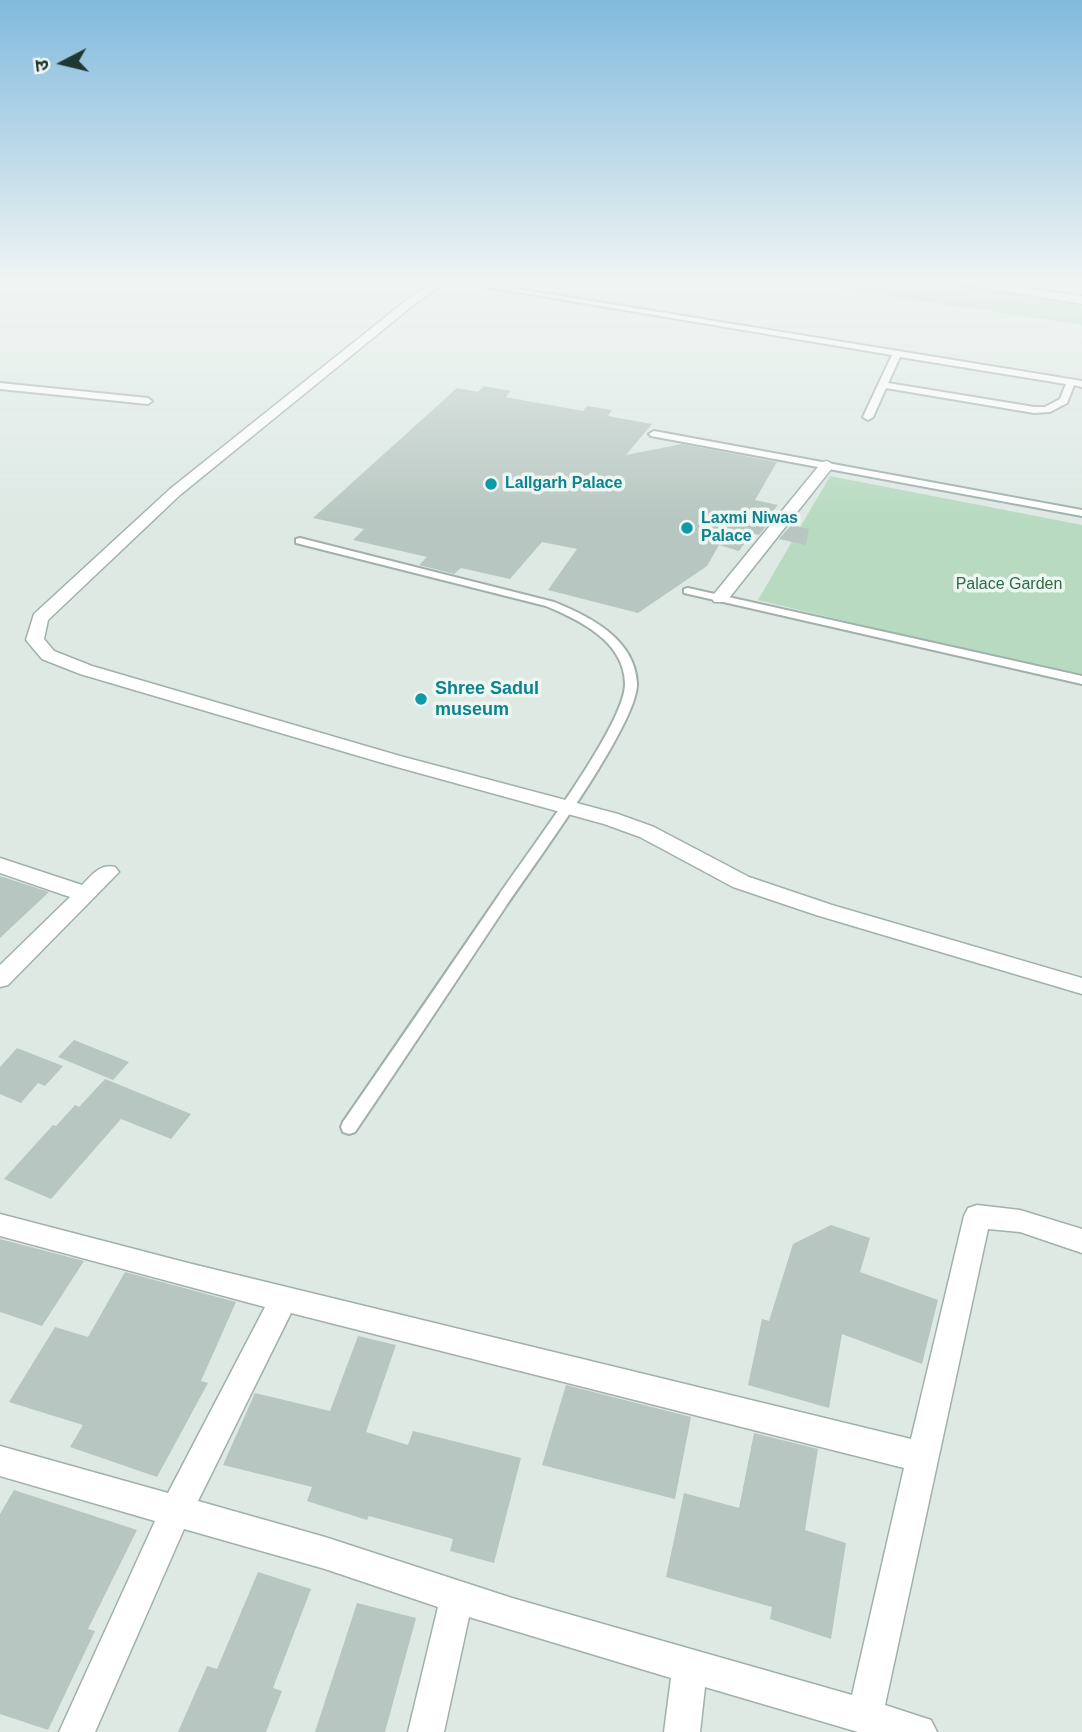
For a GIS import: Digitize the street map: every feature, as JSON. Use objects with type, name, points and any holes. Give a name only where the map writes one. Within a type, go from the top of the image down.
[{"type":"street","points":[[339,360],[175,492],[53,604],[40,618],[35,640],[48,655],[86,670],[647,832],[741,882],[824,910],[1082,986]]},
{"type":"street","points":[[720,598],[827,465]]},
{"type":"street","points":[[0,864],[84,894]]},
{"type":"street","points":[[0,979],[108,872]]},
{"type":"street","points":[[864,1716],[977,1216],[1020,1221],[1082,1241]]},
{"type":"street","points":[[0,1224],[284,1298],[922,1457]]},
{"type":"street","points":[[77,1732],[176,1511],[284,1298]]},
{"type":"street","points":[[0,1461],[325,1553],[457,1597],[919,1732]]},
{"type":"street","points":[[426,1732],[457,1597]]},
{"type":"street","points":[[682,1732],[690,1666]]},
{"type":"lane","points":[[868,417],[894,360]]},
{"type":"lane","points":[[932,360],[1082,384]]},
{"type":"lane","points":[[883,386],[1047,410],[1064,401],[1071,383]]},
{"type":"lane","points":[[0,386],[148,401]]},
{"type":"lane","points":[[654,434],[1082,513]]},
{"type":"lane","points":[[300,541],[550,604],[575,614],[613,641],[624,659],[631,681],[630,695],[618,723],[566,807],[349,1127]]},
{"type":"lane","points":[[688,591],[1082,680]]},
{"type":"green space","name":"Palace Garden","points":[[830,476],[1082,525],[1082,678],[758,600]]},
{"type":"building","name":"Lallgarh Palace","points":[[484,386],[511,391],[505,397],[583,411],[587,406],[612,410],[608,416],[652,424],[626,455],[682,444],[777,462],[755,500],[778,505],[766,519],[771,520],[759,535],[752,533],[739,551],[719,545],[707,566],[638,613],[548,590],[577,549],[542,542],[510,579],[461,568],[454,574],[419,565],[427,557],[353,540],[364,529],[313,518],[457,388],[478,392]]},
{"type":"building","points":[[791,525],[809,529],[806,545],[779,539]]},
{"type":"building","points":[[0,876],[49,892],[0,938]]},
{"type":"building","points":[[74,1040],[129,1062],[113,1080],[58,1057]]},
{"type":"building","points":[[17,1048],[63,1066],[45,1086],[38,1083],[21,1103],[0,1094],[0,1067]]},
{"type":"building","points":[[105,1079],[191,1114],[171,1139],[121,1119],[51,1199],[4,1179],[53,1125],[56,1126],[75,1105],[79,1107]]},
{"type":"building","points":[[831,1225],[870,1238],[860,1272],[938,1300],[922,1364],[842,1334],[829,1408],[748,1385],[762,1319],[769,1321],[793,1244]]},
{"type":"building","points":[[0,1239],[84,1261],[42,1326],[0,1312]]},
{"type":"building","points":[[125,1272],[236,1302],[201,1381],[208,1383],[157,1477],[70,1447],[83,1425],[9,1402],[55,1327],[88,1337]]},
{"type":"building","points":[[358,1336],[396,1345],[366,1432],[408,1445],[413,1431],[521,1458],[494,1563],[450,1551],[453,1539],[369,1516],[367,1520],[307,1501],[312,1487],[223,1465],[255,1393],[330,1411]]},
{"type":"building","points":[[566,1385],[691,1417],[675,1499],[542,1465]]},
{"type":"building","points":[[754,1433],[818,1449],[805,1530],[846,1543],[831,1639],[770,1619],[772,1607],[666,1577],[684,1493],[739,1508]]},
{"type":"building","points":[[14,1490],[137,1530],[88,1629],[95,1631],[48,1730],[0,1714],[0,1514]]},
{"type":"building","points":[[258,1572],[311,1589],[273,1688],[282,1691],[266,1732],[178,1732],[207,1666],[217,1669]]},
{"type":"building","points":[[357,1603],[416,1618],[385,1732],[315,1732]]},
{"type":"place","name":"Lallgarh Palace","points":[[491,484]]},
{"type":"place","name":"Laxmi Niwas Palace","points":[[687,528]]},
{"type":"place","name":"Shree Sadul museum","points":[[421,699]]}]
